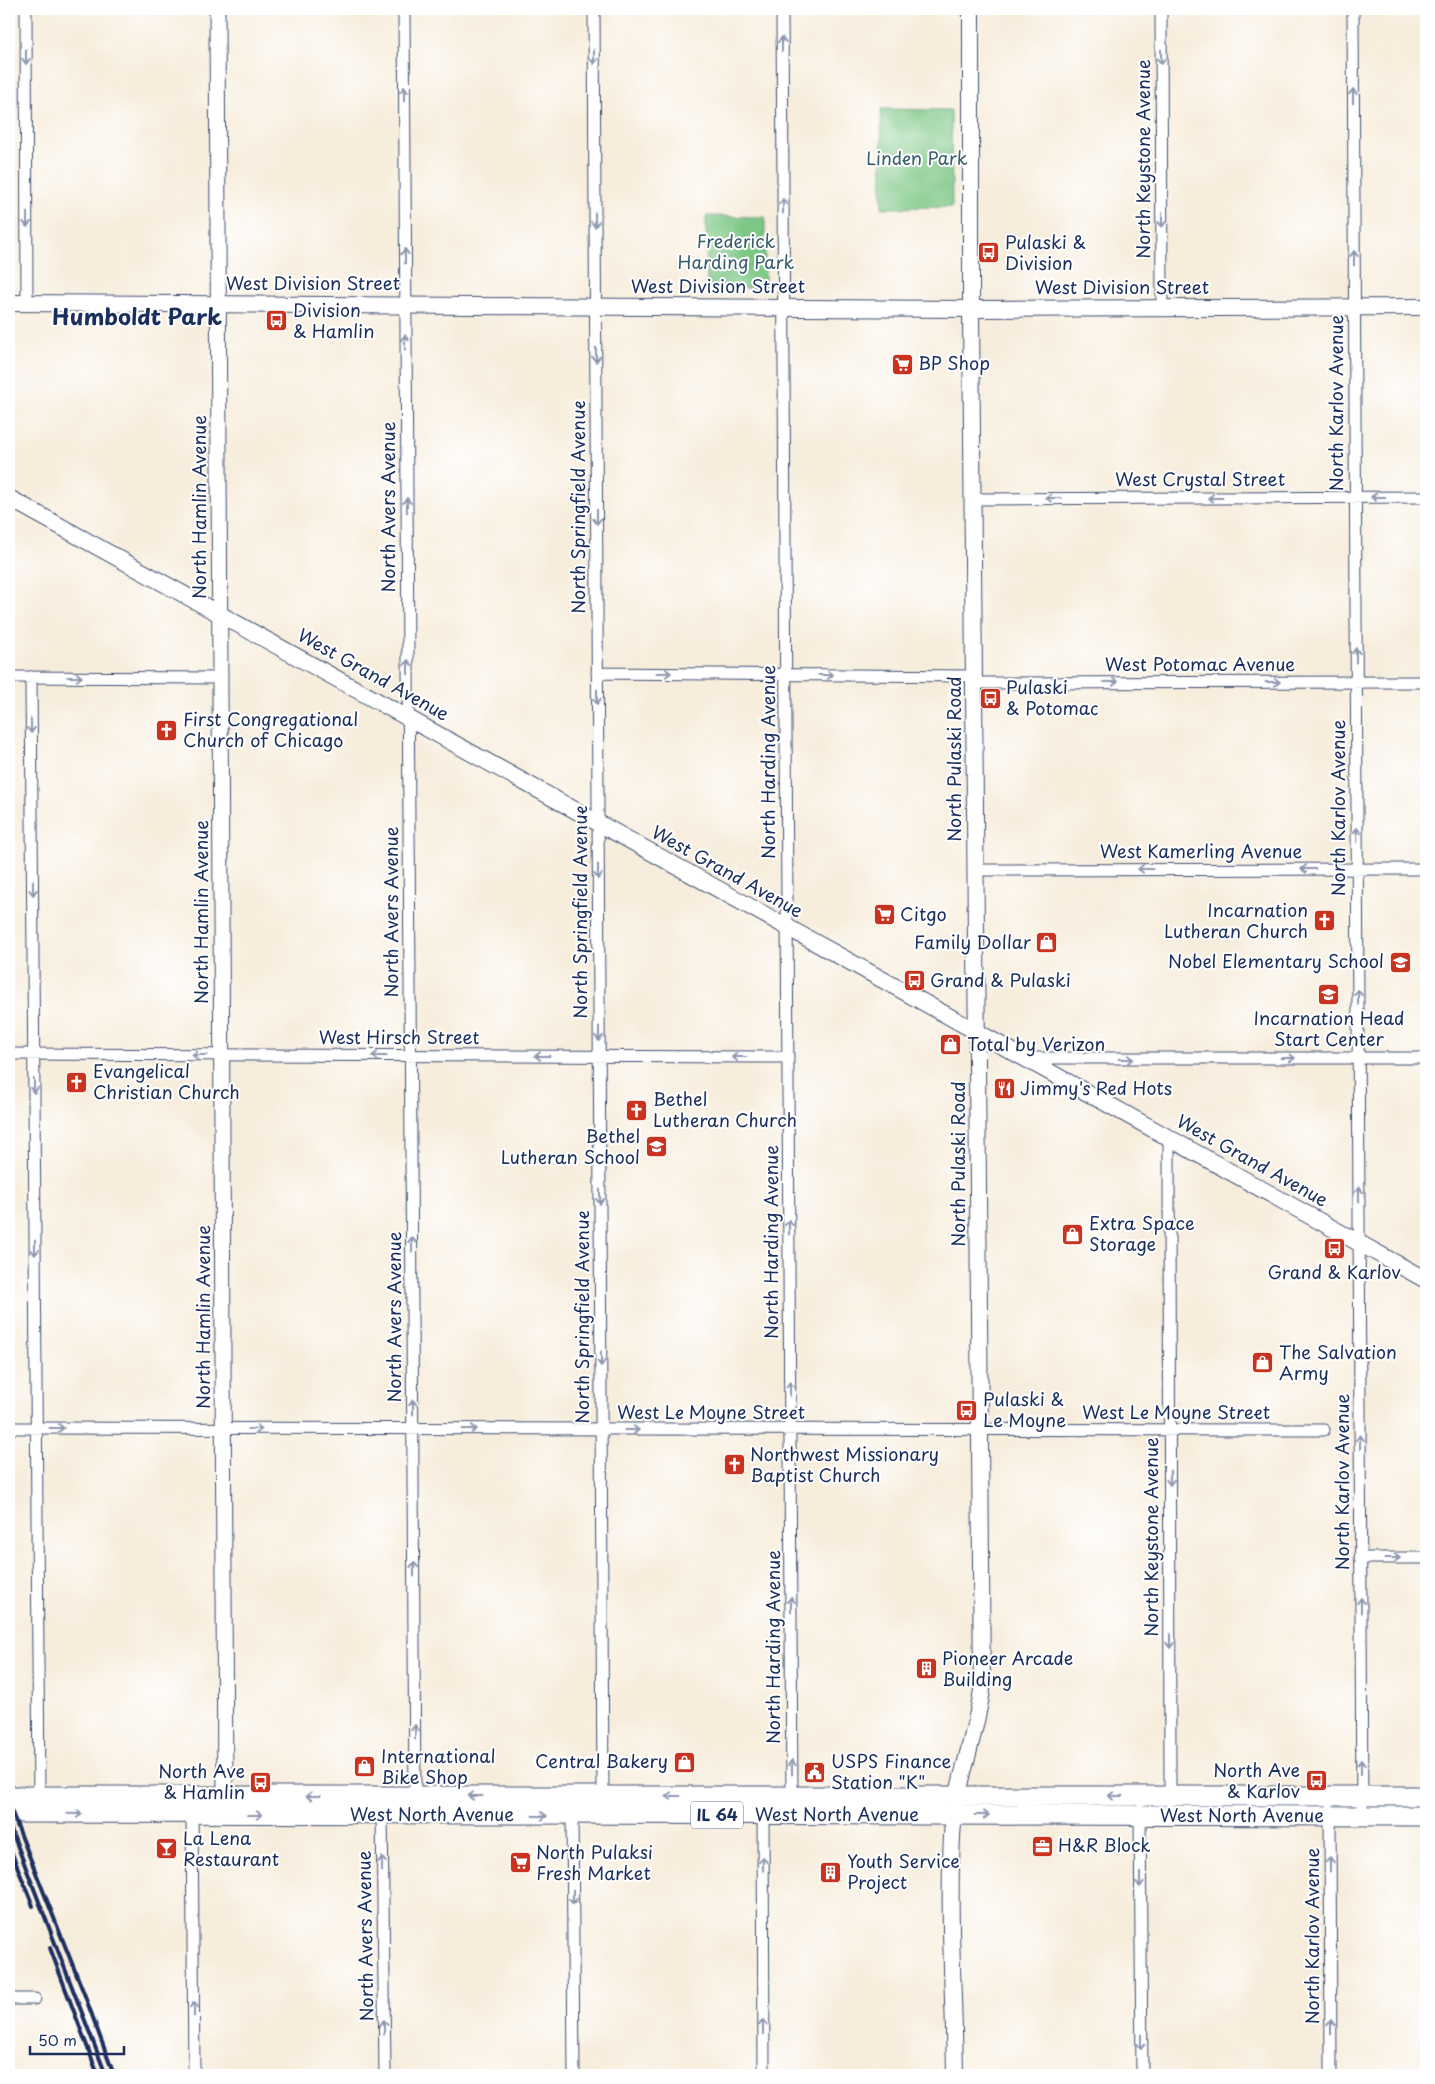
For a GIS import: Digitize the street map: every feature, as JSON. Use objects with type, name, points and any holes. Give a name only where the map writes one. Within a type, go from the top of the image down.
[{"type":"main road","name":"North Pulaski Road","points":[[955,2075],[952,1982],[952,1834],[960,1780],[972,1742],[982,1690],[971,309],[971,9]]},
{"type":"main road","name":"West Division Street","points":[[9,302],[971,309],[1426,307]]},
{"type":"main road","name":"West Grand Avenue","points":[[9,498],[408,716],[598,823],[1426,1280]]},
{"type":"main road","name":"West North Avenue","points":[[9,1796],[39,1805],[192,1815],[1426,1816]]},
{"type":"main road","name":"West North Avenue","points":[[9,1813],[39,1805],[192,1796],[1426,1796]]},
{"type":"street","points":[[26,9],[27,302]]},
{"type":"street","name":"North Hamlin Avenue","points":[[217,9],[225,1815]]},
{"type":"street","name":"North Avers Avenue","points":[[404,9],[415,1816]]},
{"type":"street","name":"North Springfield Avenue","points":[[594,9],[602,1816]]},
{"type":"street","name":"North Harding Avenue","points":[[782,9],[792,1816]]},
{"type":"street","name":"North Keystone Avenue","points":[[1161,9],[1162,308]]},
{"type":"street","name":"North Karlov Avenue","points":[[1353,9],[1362,1816]]},
{"type":"street","name":"West Crystal Street","points":[[973,499],[1426,497]]},
{"type":"street","name":"West Potomac Avenue","points":[[597,673],[786,674],[974,679],[1426,682]]},
{"type":"street","points":[[9,677],[220,678]]},
{"type":"street","points":[[31,677],[39,1805]]},
{"type":"street","name":"West Kamerling Avenue","points":[[976,870],[1426,869]]},
{"type":"street","name":"West Hirsch Street","points":[[9,1054],[788,1057]]},
{"type":"street","points":[[1025,1058],[1426,1058]]},
{"type":"street","name":"North Keystone Avenue","points":[[1169,1138],[1170,1816]]},
{"type":"street","name":"West Le Moyne Street","points":[[9,1428],[980,1431],[1324,1430]]},
{"type":"street","points":[[1360,1558],[1426,1558]]},
{"type":"street","points":[[192,1796],[194,2075]]},
{"type":"street","name":"North Avers Avenue","points":[[382,1796],[385,2075]]},
{"type":"street","points":[[572,1796],[574,2075]]},
{"type":"street","points":[[763,1796],[764,2075]]},
{"type":"street","points":[[1140,1796],[1142,2075]]},
{"type":"street","name":"North Karlov Avenue","points":[[1330,1796],[1331,2075]]},
{"type":"street","points":[[9,1999],[35,1999]]},
{"type":"green space","name":"Linden Park","points":[[881,109],[951,110],[952,207],[882,208]]},
{"type":"green space","name":"Frederick Harding Park","points":[[706,216],[765,217],[765,288],[707,288]]},
{"type":"railway","points":[[9,1805],[85,1996],[114,2075]]},
{"type":"railway","points":[[9,1824],[106,2075]]},
{"type":"railway","points":[[9,1846],[33,1906]]},
{"type":"railway","points":[[50,1948],[98,2075]]},
{"type":"place","name":"Pulaski & Division","points":[[989,253]]},
{"type":"place","name":"Division & Hamlin","points":[[277,321]]},
{"type":"place","name":"BP Shop","points":[[902,364]]},
{"type":"place","name":"Pulaski & Potomac","points":[[990,698]]},
{"type":"place","name":"First Congregational Church of Chicago","points":[[167,730]]},
{"type":"place","name":"Citgo","points":[[884,915]]},
{"type":"place","name":"Incarnation Lutheran Church","points":[[1324,921]]},
{"type":"place","name":"Family Dollar","points":[[1047,943]]},
{"type":"place","name":"Nobel Elementary School","points":[[1400,962]]},
{"type":"place","name":"Grand & Pulaski","points":[[914,981]]},
{"type":"place","name":"Incarnation Head Start Center","points":[[1329,994]]},
{"type":"place","name":"Total by Verizon","points":[[951,1045]]},
{"type":"place","name":"Evangelical Christian Church","points":[[77,1082]]},
{"type":"place","name":"Jimmy's Red Hots","points":[[1004,1089]]},
{"type":"place","name":"Bethel Lutheran Church","points":[[637,1110]]},
{"type":"place","name":"Bethel Lutheran School","points":[[656,1147]]},
{"type":"place","name":"Extra Space Storage","points":[[1073,1234]]},
{"type":"place","name":"Grand & Karlov","points":[[1334,1248]]},
{"type":"place","name":"The Salvation Army","points":[[1263,1363]]},
{"type":"place","name":"Pulaski & Le Moyne","points":[[967,1410]]},
{"type":"place","name":"Northwest Missionary Baptist Church","points":[[734,1465]]},
{"type":"place","name":"Pioneer Arcade Building","points":[[926,1669]]},
{"type":"place","name":"Central Bakery","points":[[684,1762]]},
{"type":"place","name":"International Bike Shop","points":[[365,1767]]},
{"type":"place","name":"USPS Finance Station \"K\"","points":[[815,1772]]},
{"type":"place","name":"North Ave & Karlov","points":[[1316,1781]]},
{"type":"place","name":"North Ave & Hamlin","points":[[261,1782]]},
{"type":"place","name":"H&R Block","points":[[1042,1846]]},
{"type":"place","name":"La Lena Restaurant","points":[[167,1849]]},
{"type":"place","name":"North Pulaksi Fresh Market","points":[[520,1863]]},
{"type":"place","name":"Youth Service Project","points":[[831,1872]]},
{"type":"district","name":"Humboldt Park","points":[[137,317]]}]
